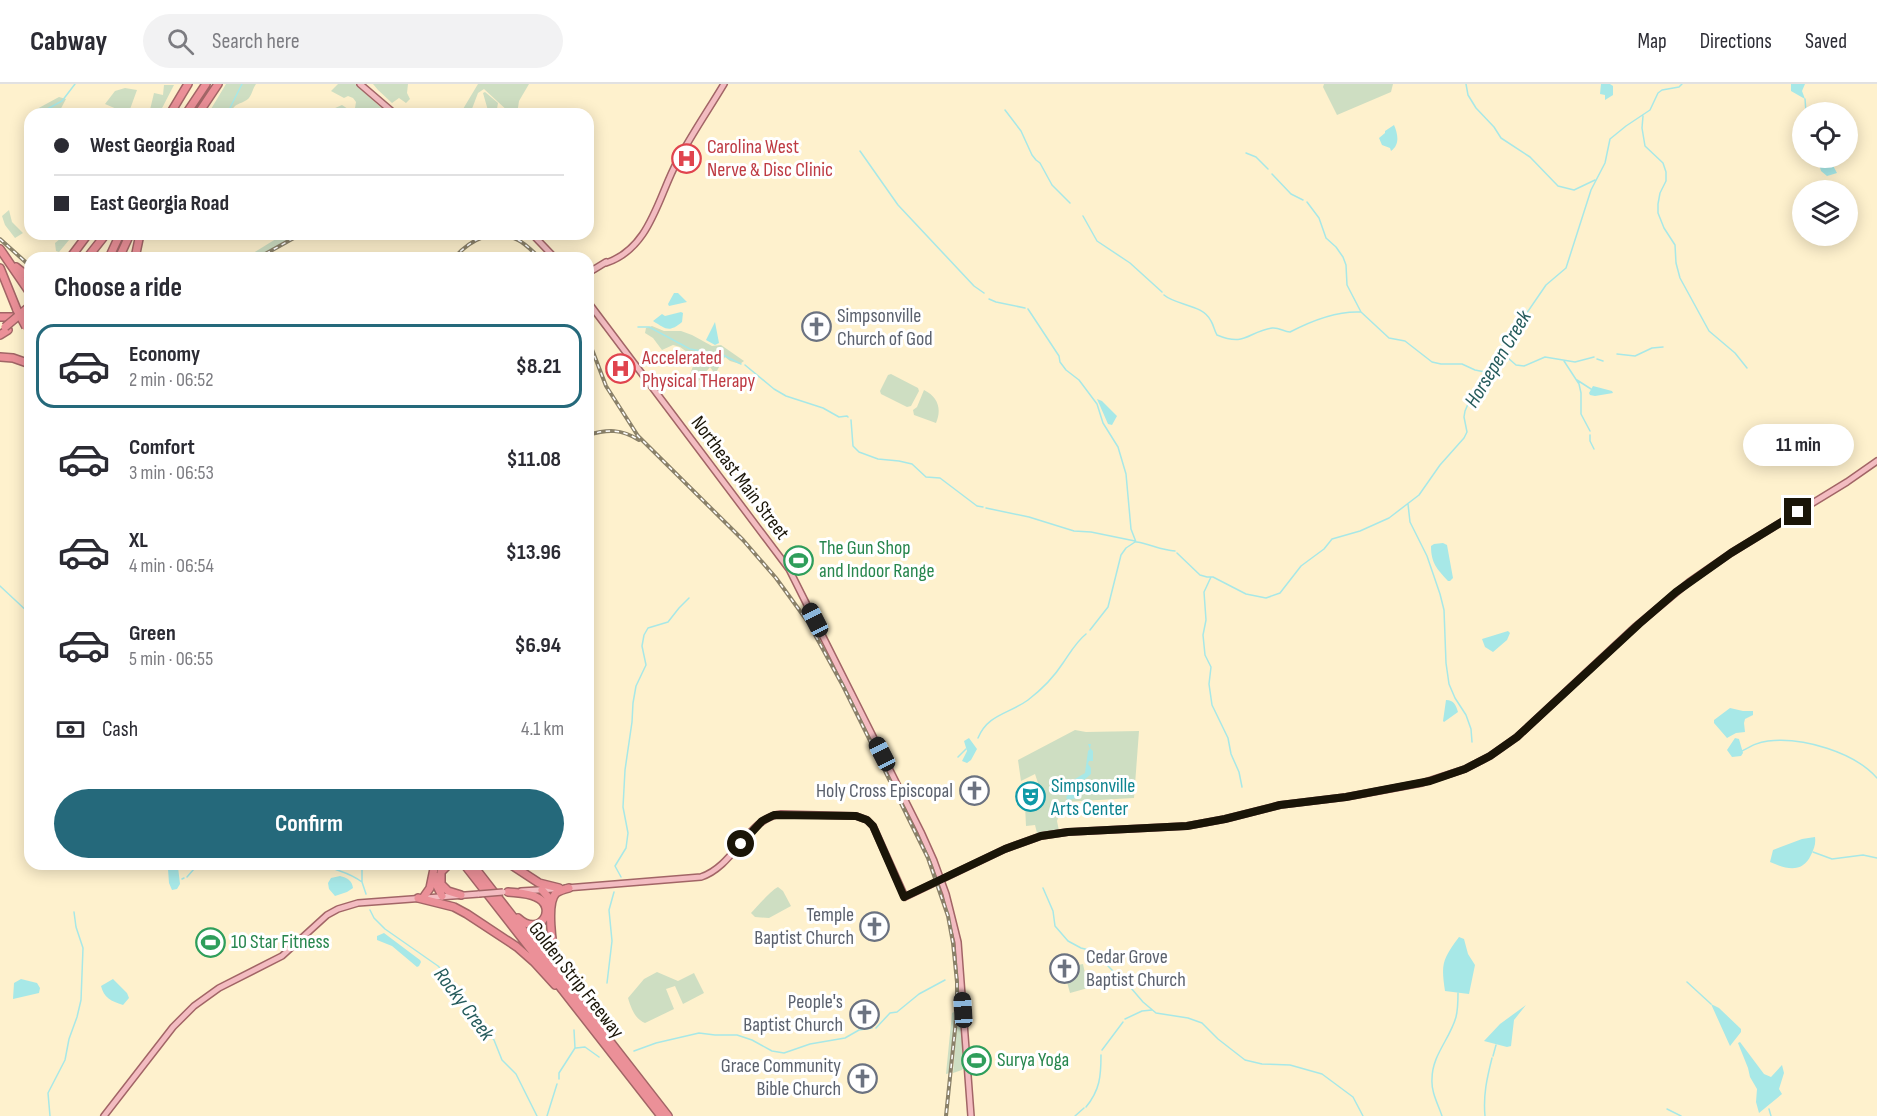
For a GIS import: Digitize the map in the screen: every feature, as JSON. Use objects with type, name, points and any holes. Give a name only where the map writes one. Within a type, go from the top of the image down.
[{"type":"highway","points":[[172,108],[186,84]]},
{"type":"highway","points":[[190,108],[206,84]]},
{"type":"highway","points":[[202,108],[218,84]]},
{"type":"highway","points":[[77,252],[86,240]]},
{"type":"highway","points":[[0,249],[24,284]]},
{"type":"highway","points":[[5,257],[24,273]]},
{"type":"highway","points":[[0,268],[24,323]]},
{"type":"highway","points":[[3,331],[24,312]]},
{"type":"highway","points":[[3,331],[24,315]]},
{"type":"highway","points":[[0,317],[24,318]]},
{"type":"highway","points":[[0,358],[13,358],[24,362]]},
{"type":"highway","points":[[420,898],[430,888],[434,870]]},
{"type":"highway","points":[[435,870],[436,884],[442,896]]},
{"type":"highway","points":[[443,870],[440,878],[441,884],[448,891],[462,895]]},
{"type":"highway","points":[[466,870],[472,875]]},
{"type":"highway","name":"Golden Strip Freeway","points":[[468,870],[668,1116]]},
{"type":"highway","name":"Golden Strip Freeway","points":[[477,870],[661,1116]]},
{"type":"highway","points":[[519,870],[538,883],[559,888]]},
{"type":"highway","points":[[569,888],[554,895],[551,907],[551,931],[555,956],[585,1014]]},
{"type":"highway","points":[[542,890],[548,897],[551,907]]},
{"type":"highway","points":[[502,903],[524,924],[532,926],[544,920],[547,908],[544,901],[535,896],[505,892]]},
{"type":"highway","points":[[420,898],[454,907],[517,947],[585,1014]]},
{"type":"main road","points":[[360,84],[387,108]]},
{"type":"main road","points":[[594,270],[622,255],[649,226],[676,163],[724,84]]},
{"type":"main road","points":[[538,240],[549,252]]},
{"type":"main road","name":"Northeast Main Street","points":[[594,310],[789,569],[928,847],[941,879],[959,951],[971,1116]]},
{"type":"main road","points":[[104,1116],[173,1027],[204,998],[282,956],[321,920],[338,909],[358,903],[699,877],[719,867],[757,826],[770,816],[781,814],[856,816],[867,820],[873,826],[904,897],[1005,849],[1041,836],[1068,832],[1187,826],[1280,805],[1350,796],[1443,777],[1465,769],[1490,756],[1517,737],[1639,624],[1683,587],[1731,553],[1877,461]]},
{"type":"green space","points":[[226,84],[256,84],[249,98],[234,108],[212,108]]},
{"type":"green space","points":[[338,84],[355,84],[381,108],[355,108],[356,102],[353,98],[348,96],[344,98],[331,91]]},
{"type":"green space","points":[[373,84],[408,84],[407,93],[410,99],[406,103],[399,98],[392,103]]},
{"type":"green space","points":[[478,84],[529,84],[519,101],[518,108],[505,108],[484,89],[478,93],[472,108],[464,108]]},
{"type":"green space","points":[[1324,84],[1393,84],[1391,92],[1337,115],[1323,87]]},
{"type":"green space","points":[[164,85],[174,85],[162,108],[150,108],[154,93],[163,95]]},
{"type":"green space","points":[[125,88],[137,90],[130,108],[114,108],[105,104],[115,91]]},
{"type":"green space","points":[[485,92],[498,103],[497,108],[487,108],[483,93]]},
{"type":"green space","points":[[59,97],[66,99],[61,108],[39,108]]},
{"type":"green space","points":[[9,210],[12,222],[23,233],[15,238],[5,225],[2,216]]},
{"type":"green space","points":[[59,240],[69,240],[59,252],[56,251],[55,243]]},
{"type":"green space","points":[[274,240],[288,240],[265,252],[255,252]]},
{"type":"green space","points":[[652,326],[664,331],[681,331],[712,346],[721,345],[744,361],[740,364],[725,357],[715,374],[710,367],[696,384],[687,383],[694,357],[673,345],[662,350],[653,338],[645,333],[646,328]]},
{"type":"green space","points":[[891,374],[918,388],[919,391],[911,406],[907,407],[881,394],[880,391],[888,375]]},
{"type":"green space","points":[[924,390],[933,396],[938,404],[939,413],[936,423],[914,415],[913,410],[917,407]]},
{"type":"green space","points":[[1075,730],[1086,732],[1139,731],[1134,798],[1063,802],[1057,821],[1059,831],[1037,833],[1035,825],[1026,826],[1025,805],[1028,810],[1038,809],[1041,804],[1039,786],[1035,774],[1021,781],[1018,760]]},
{"type":"green space","points":[[778,887],[783,891],[791,906],[769,918],[755,917],[751,913]]},
{"type":"green space","points":[[1083,964],[1088,988],[1070,993],[1067,982],[1073,981],[1072,966]]},
{"type":"green space","points":[[657,972],[678,981],[694,973],[704,993],[683,1004],[675,986],[666,989],[674,1009],[645,1023],[636,1016],[628,998],[644,979]]},
{"type":"green space","points":[[956,1011],[950,1073],[946,1074],[952,1013]]},
{"type":"green space","points":[[958,1011],[961,1012],[965,1066],[962,1070],[953,1073]]},
{"type":"water","points":[[1601,84],[1613,86],[1613,95],[1605,100],[1605,95],[1600,94]]},
{"type":"water","points":[[1791,84],[1805,84],[1802,91],[1805,99],[1791,91]]},
{"type":"water","points":[[1394,125],[1397,139],[1396,146],[1391,151],[1390,148],[1382,145],[1379,138]]},
{"type":"water","points":[[1820,168],[1834,168],[1837,173],[1827,176]]},
{"type":"water","points":[[674,293],[678,293],[687,302],[669,306]]},
{"type":"water","points":[[683,313],[682,322],[671,329],[664,328],[653,321],[662,314],[665,316]]},
{"type":"water","points":[[715,322],[719,343],[715,345],[706,340]]},
{"type":"water","points":[[1593,386],[1612,391],[1613,393],[1590,395]]},
{"type":"water","points":[[1097,399],[1117,416],[1112,425],[1108,424]]},
{"type":"water","points":[[1443,543],[1447,545],[1453,578],[1450,581],[1438,569],[1432,557],[1431,546]]},
{"type":"water","points":[[1508,631],[1510,633],[1507,640],[1493,652],[1485,647],[1482,639]]},
{"type":"water","points":[[1446,700],[1454,703],[1458,712],[1444,722],[1443,721]]},
{"type":"water","points":[[1730,708],[1753,711],[1753,715],[1745,719],[1745,732],[1736,733],[1727,738],[1714,720]]},
{"type":"water","points":[[969,738],[977,749],[967,763],[962,761],[967,751],[964,741]]},
{"type":"water","points":[[1735,738],[1739,739],[1743,753],[1741,756],[1732,757],[1727,750]]},
{"type":"water","points":[[1088,744],[1091,744],[1090,748],[1093,751],[1093,761],[1089,761],[1088,764],[1091,774],[1084,780],[1076,779],[1071,788],[1077,798],[1068,800],[1066,798],[1069,792],[1066,791],[1065,785],[1085,773],[1090,749]]},
{"type":"water","points":[[1815,837],[1813,851],[1803,865],[1788,868],[1770,862],[1773,850],[1802,839]]},
{"type":"water","points":[[168,870],[178,870],[180,884],[177,889],[172,890]]},
{"type":"water","points":[[340,876],[349,880],[353,888],[335,896],[329,889],[328,883],[331,878]]},
{"type":"water","points":[[384,933],[420,960],[419,966],[417,967],[392,946],[377,940],[377,936]]},
{"type":"water","points":[[1459,937],[1464,939],[1468,954],[1475,965],[1469,994],[1445,991],[1444,962]]},
{"type":"water","points":[[21,979],[37,983],[40,988],[39,993],[13,999],[14,983]]},
{"type":"water","points":[[113,979],[129,998],[123,1005],[109,998],[102,990],[101,986]]},
{"type":"water","points":[[1711,1004],[1719,1008],[1741,1029],[1730,1046]]},
{"type":"water","points":[[1526,1005],[1514,1020],[1511,1046],[1484,1041],[1500,1024]]},
{"type":"water","points":[[1740,1042],[1764,1074],[1771,1077],[1782,1065],[1784,1073],[1779,1089],[1782,1094],[1759,1113],[1756,1102],[1757,1089],[1750,1077],[1738,1043]]},
{"type":"waterway","points":[[49,108],[62,101],[75,84]]},
{"type":"waterway","points":[[230,108],[242,84]]},
{"type":"waterway","points":[[1466,84],[1468,95],[1476,108],[1501,138],[1530,157],[1558,186],[1574,190],[1595,180]]},
{"type":"waterway","name":"Horsepen Creek","points":[[1177,553],[1200,575],[1213,577],[1246,594],[1266,598],[1280,593],[1301,566],[1324,549],[1332,539],[1360,531],[1389,518],[1419,495],[1440,465],[1464,438],[1467,432],[1465,411],[1474,390],[1512,328],[1524,317],[1546,285],[1566,268],[1591,190],[1605,163],[1610,139],[1650,110],[1658,93],[1682,84]]},
{"type":"waterway","points":[[1005,110],[1021,131],[1032,155],[1040,163],[1052,185],[1070,203]]},
{"type":"waterway","points":[[1643,116],[1645,146],[1663,163],[1666,172],[1666,181],[1660,193],[1658,213],[1675,245],[1680,278],[1709,331],[1735,353],[1747,368]]},
{"type":"waterway","points":[[860,151],[898,205],[974,286],[984,293]]},
{"type":"waterway","points":[[1246,153],[1256,157],[1268,169]]},
{"type":"waterway","points":[[1272,174],[1291,194],[1303,200]]},
{"type":"waterway","points":[[1307,202],[1319,218],[1326,238],[1343,257],[1346,265],[1347,285],[1361,312],[1389,338],[1405,341],[1432,362],[1462,364],[1485,372]]},
{"type":"waterway","points":[[1083,216],[1097,241],[1130,263],[1162,292]]},
{"type":"waterway","points":[[1164,295],[1202,311],[1211,321],[1217,335],[1234,340],[1272,328],[1290,332],[1324,318],[1342,313],[1360,312]]},
{"type":"waterway","points":[[989,299],[1025,308]]},
{"type":"waterway","points":[[1028,309],[1059,356],[1060,362],[1079,380],[1097,404],[1103,423],[1118,447],[1126,474],[1131,529],[1136,542]]},
{"type":"waterway","name":"Horsepen Creek","points":[[638,327],[649,327],[690,349],[723,355],[741,364]]},
{"type":"waterway","points":[[1502,347],[1508,358],[1516,365],[1524,366],[1545,357],[1575,362],[1594,357]]},
{"type":"waterway","points":[[1617,354],[1635,356],[1652,348],[1663,347]]},
{"type":"waterway","points":[[1597,359],[1603,361]]},
{"type":"waterway","points":[[1564,361],[1579,384],[1581,414],[1590,431]]},
{"type":"waterway","name":"Horsepen Creek","points":[[745,365],[786,396],[823,408],[839,417],[848,417]]},
{"type":"waterway","points":[[1577,380],[1591,389]]},
{"type":"waterway","name":"Horsepen Creek","points":[[851,420],[853,446],[859,452],[878,459],[912,464],[926,477],[940,478],[977,506],[983,507]]},
{"type":"waterway","points":[[1590,435],[1594,449]]},
{"type":"waterway","points":[[1408,504],[1410,522],[1427,556],[1440,594],[1444,610],[1449,684],[1466,715],[1471,729],[1472,742]]},
{"type":"waterway","name":"Horsepen Creek","points":[[986,508],[1029,517],[1074,531],[1135,541]]},
{"type":"waterway","points":[[1090,630],[1108,607],[1121,555],[1135,542]]},
{"type":"waterway","name":"Horsepen Creek","points":[[1137,542],[1175,551]]},
{"type":"waterway","points":[[1211,577],[1204,592],[1206,620],[1203,635],[1205,655],[1211,667],[1209,684],[1212,705],[1228,738],[1242,787]]},
{"type":"waterway","points":[[0,586],[24,608]]},
{"type":"waterway","points":[[621,877],[615,866],[626,848],[628,833],[623,807],[625,770],[636,686],[646,665],[642,646],[644,635],[648,628],[668,622],[689,598]]},
{"type":"waterway","points":[[978,738],[982,730],[993,719],[1021,705],[1042,688],[1086,634]]},
{"type":"waterway","points":[[1742,751],[1768,741],[1797,741],[1842,754],[1877,778]]},
{"type":"waterway","points":[[958,757],[966,749]]},
{"type":"waterway","points":[[1813,852],[1832,859],[1863,855],[1877,858]]},
{"type":"waterway","points":[[187,877],[193,870]]},
{"type":"waterway","points":[[338,870],[362,882]]},
{"type":"waterway","name":"Rocky Creek","points":[[362,870],[362,882],[366,894]]},
{"type":"waterway","points":[[1043,888],[1053,911],[1055,926],[1068,941],[1089,950],[1105,963]]},
{"type":"waterway","points":[[607,983],[612,941],[609,910],[614,892]]},
{"type":"waterway","name":"Rocky Creek","points":[[370,910],[374,918],[385,929],[438,966],[454,983],[494,1040],[502,1060],[516,1074],[537,1116]]},
{"type":"waterway","points":[[50,1116],[48,1093],[65,1060],[81,1000],[83,948],[74,912]]},
{"type":"waterway","points":[[1107,965],[1128,986]]},
{"type":"waterway","points":[[876,1028],[890,1013],[897,1012],[919,994],[945,980]]},
{"type":"waterway","points":[[1687,982],[1711,1004]]},
{"type":"waterway","points":[[1131,988],[1156,1013],[1188,1018],[1202,1023],[1245,1060],[1262,1064],[1290,1065],[1322,1074],[1353,1097],[1363,1116]]},
{"type":"waterway","points":[[1442,1116],[1433,1089],[1433,1070],[1456,1017],[1458,993]]},
{"type":"waterway","points":[[1125,1019],[1142,1011],[1152,1010]]},
{"type":"waterway","points":[[1102,1050],[1123,1022]]},
{"type":"waterway","points":[[634,1051],[656,1043],[699,1033],[737,1035],[772,1051],[784,1053],[810,1044],[845,1038],[859,1030],[872,1028]]},
{"type":"waterway","points":[[559,1079],[559,1073],[575,1048],[574,1030]]},
{"type":"waterway","points":[[1493,1056],[1496,1045]]},
{"type":"waterway","points":[[576,1048],[585,1047],[599,1057]]},
{"type":"waterway","points":[[1086,1107],[1099,1082],[1101,1055]]},
{"type":"waterway","points":[[1485,1116],[1485,1094],[1492,1058]]},
{"type":"waterway","points":[[547,1116],[557,1084]]},
{"type":"waterway","points":[[1075,1116],[1084,1108]]},
{"type":"waterway","points":[[1667,1109],[1681,1116]]},
{"type":"waterway","points":[[1769,1109],[1771,1116]]},
{"type":"railway","points":[[0,239],[24,261]]},
{"type":"railway","points":[[269,252],[290,240]]},
{"type":"railway","points":[[460,252],[477,240]]},
{"type":"railway","points":[[517,240],[534,252]]},
{"type":"railway","points":[[594,355],[606,386],[638,436],[743,540],[776,578],[808,622],[843,686],[928,858],[948,916],[957,982],[957,1010],[946,1116]]},
{"type":"railway","points":[[594,434],[614,431],[639,440]]},
{"type":"place","name":"Carolina West Nerve & Disc Clinic","points":[[686,158]]},
{"type":"place","name":"Simpsonville Church of God","points":[[816,327]]},
{"type":"place","name":"Accelerated Physical THerapy","points":[[621,369]]},
{"type":"place","name":"The Gun Shop and Indoor Range","points":[[798,560]]},
{"type":"place","name":"Holy Cross Episcopal","points":[[974,791]]},
{"type":"place","name":"Simpsonville Arts Center","points":[[1030,797]]},
{"type":"place","name":"Temple Baptist Church","points":[[875,926]]},
{"type":"place","name":"10 Star Fitness","points":[[210,942]]},
{"type":"place","name":"Cedar Grove Baptist Church","points":[[1065,968]]},
{"type":"place","name":"People's Baptist Church","points":[[864,1014]]},
{"type":"place","name":"Surya Yoga","points":[[976,1060]]},
{"type":"place","name":"Grace Community Bible Church","points":[[862,1078]]},
{"type":"route","points":[[741,844],[762,821],[774,815],[863,818],[873,826],[904,897],[1005,849],[1041,836],[1068,832],[1187,826],[1280,805],[1346,797],[1450,775],[1497,752],[1526,729],[1676,592],[1731,553],[1798,512]]}]
